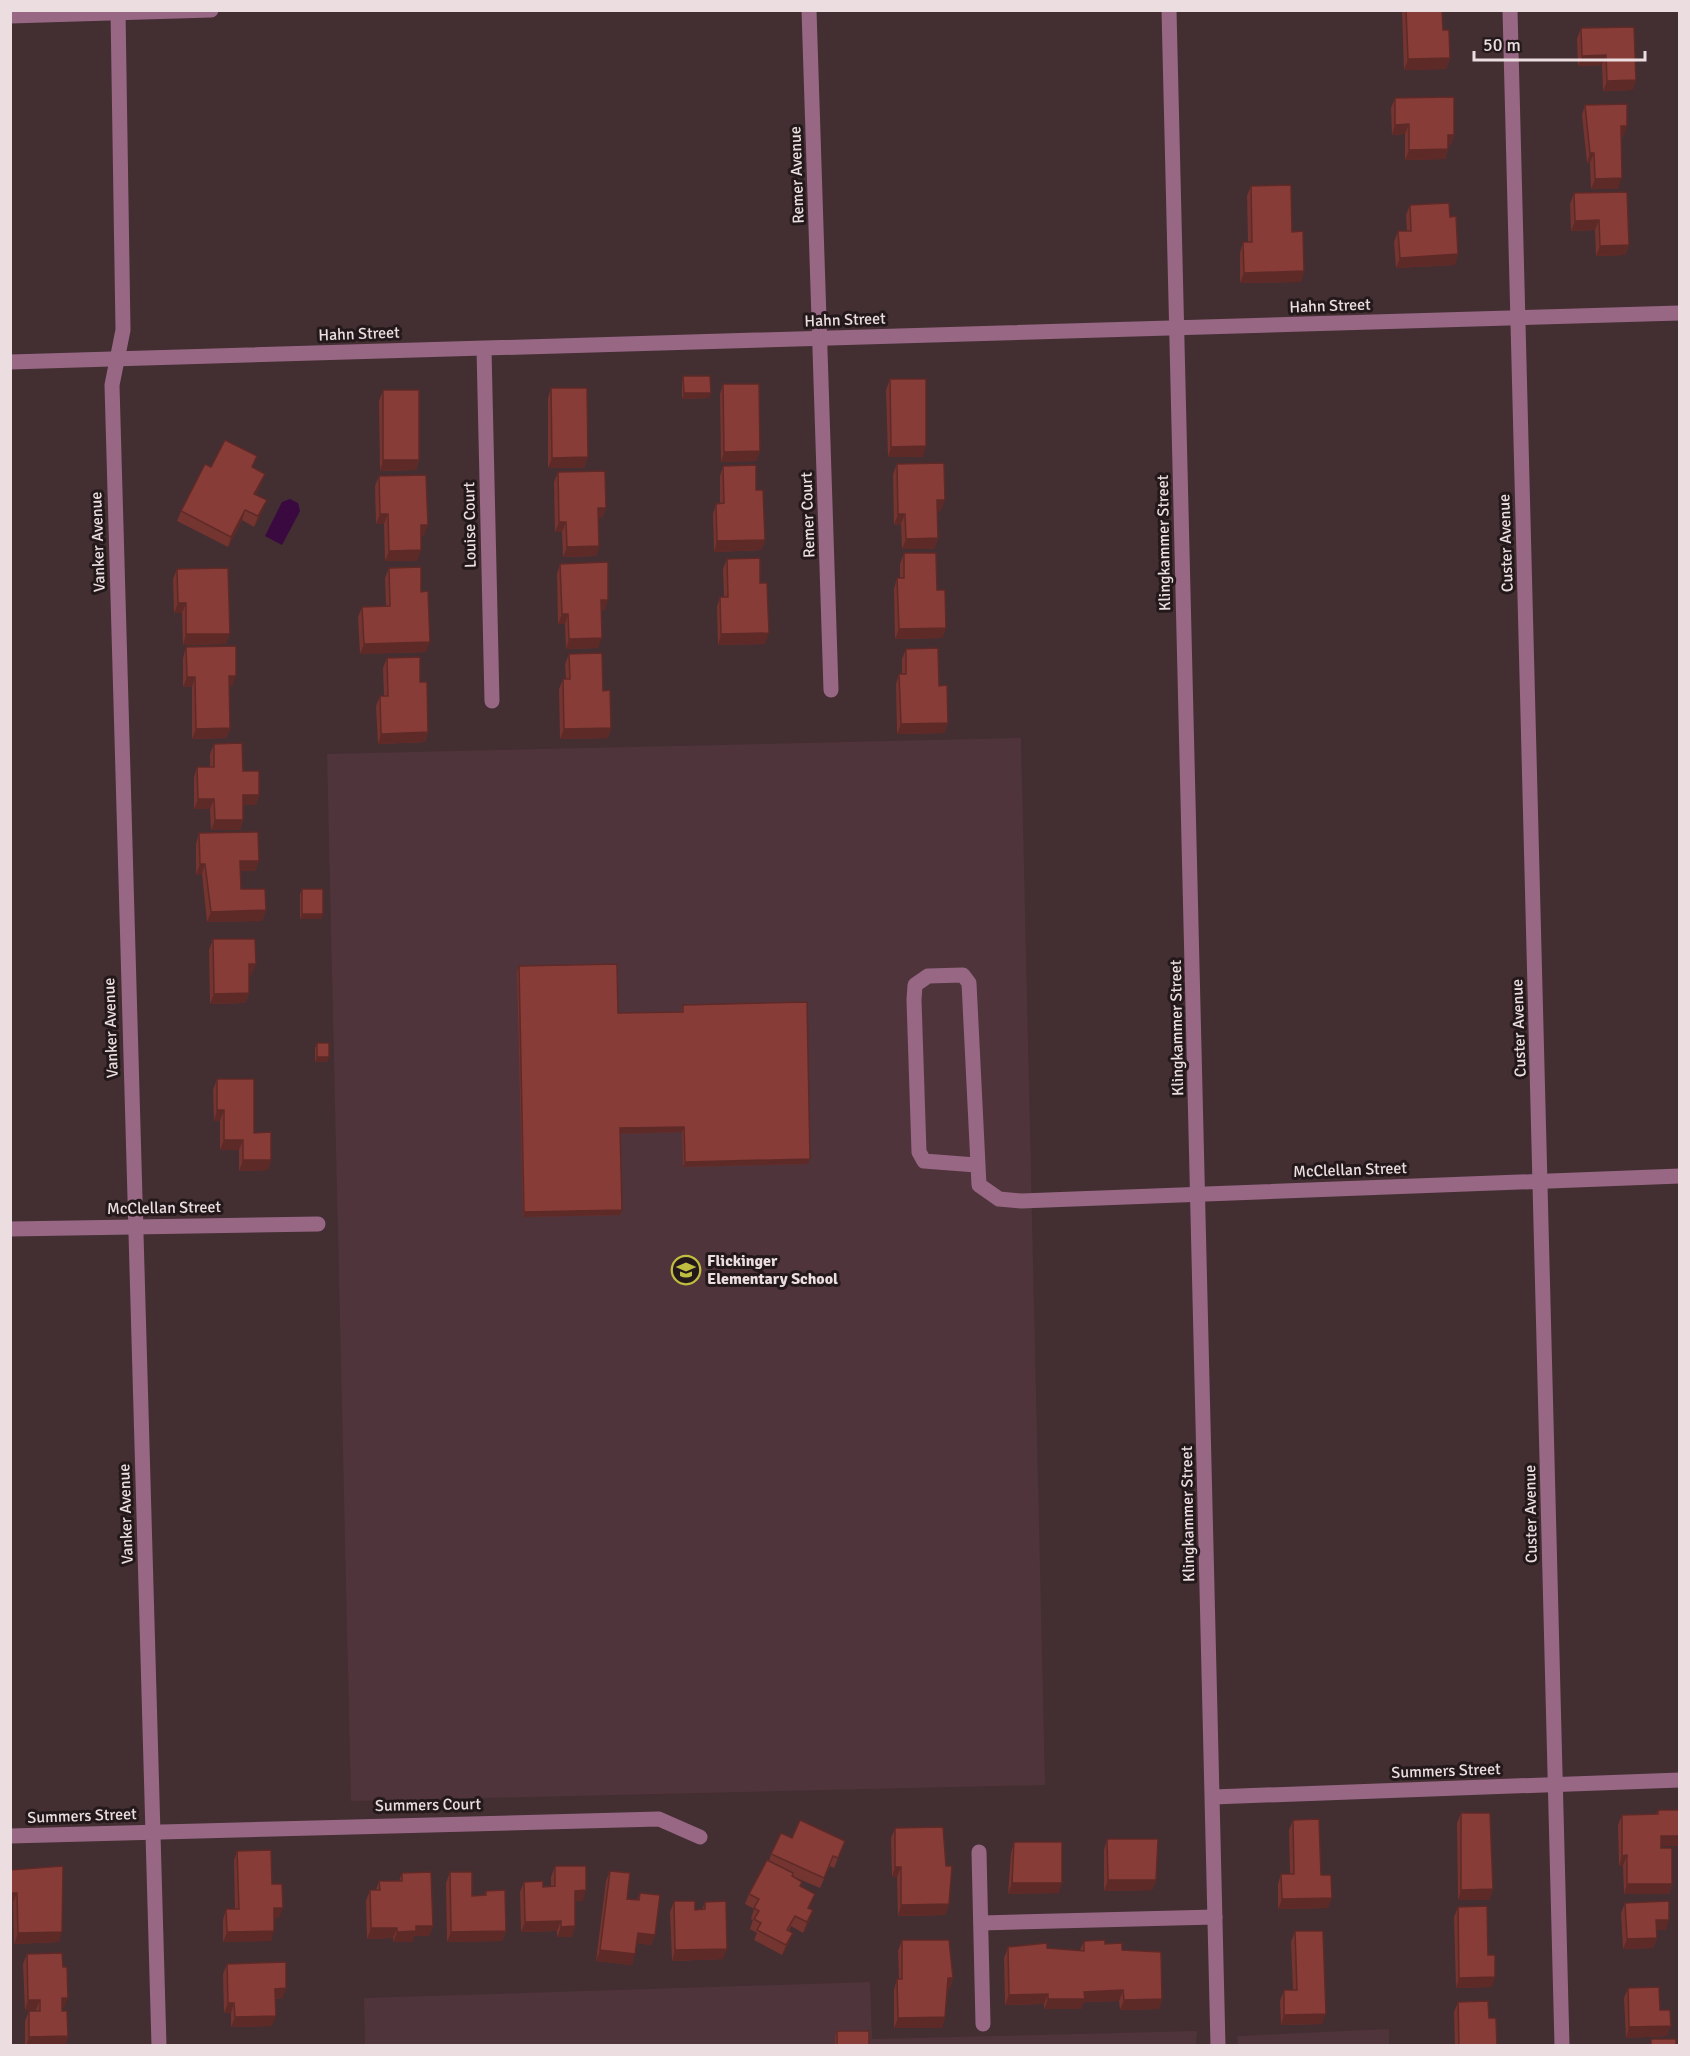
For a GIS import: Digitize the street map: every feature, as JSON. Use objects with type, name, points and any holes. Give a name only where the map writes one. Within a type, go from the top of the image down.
[{"type":"street","points":[[10,16],[211,10]]},
{"type":"street","name":"Remer Avenue","points":[[809,10],[821,339]]},
{"type":"street","name":"Klingkammer Street","points":[[1169,10],[1218,2046]]},
{"type":"street","name":"Custer Avenue","points":[[1510,10],[1542,1181],[1554,1785],[1562,2046]]},
{"type":"street","name":"Vanker Avenue","points":[[118,11],[123,330],[112,385],[159,2046]]},
{"type":"street","name":"Hahn Street","points":[[10,362],[1680,313]]},
{"type":"street","name":"Remer Court","points":[[821,339],[831,690]]},
{"type":"street","name":"Louise Court","points":[[484,349],[492,701]]},
{"type":"street","points":[[963,975],[969,983],[976,1165],[924,1161],[919,1152],[914,1000],[915,985],[928,976],[963,975]]},
{"type":"street","name":"McClellan Street","points":[[976,1165],[979,1185],[999,1199],[1021,1201],[1680,1176]]},
{"type":"street","name":"McClellan Street","points":[[10,1229],[318,1224]]},
{"type":"street","name":"Summers Street","points":[[1213,1797],[1680,1780]]},
{"type":"street","name":"Summers Court","points":[[154,1832],[659,1819],[700,1837]]},
{"type":"street","name":"Summers Street","points":[[10,1836],[154,1832]]},
{"type":"street","points":[[980,1852],[982,2024]]},
{"type":"street","points":[[981,1923],[1215,1917]]},
{"type":"shaded area","points":[[290,499],[298,503],[300,511],[282,545],[265,536],[282,502]]},
{"type":"shaded area","name":"Flickinger Elementary School","points":[[1021,738],[1045,1785],[351,1801],[327,754]]},
{"type":"shaded area","points":[[870,1982],[872,2039],[1197,2031],[1196,2045],[365,2045],[364,1998]]},
{"type":"shaded area","points":[[1389,2029],[1389,2045],[1238,2045],[1237,2036]]},
{"type":"building","points":[[1406,10],[1442,10],[1443,30],[1449,30],[1450,58],[1408,59]]},
{"type":"building","points":[[1634,27],[1636,80],[1607,81],[1606,55],[1582,56],[1581,28]]},
{"type":"building","points":[[1454,97],[1454,135],[1448,135],[1448,149],[1409,150],[1409,124],[1395,125],[1395,98]]},
{"type":"building","points":[[1627,104],[1627,126],[1621,126],[1622,178],[1595,179],[1594,153],[1590,153],[1585,105]]},
{"type":"building","points":[[1291,185],[1292,232],[1303,231],[1304,271],[1244,273],[1243,242],[1252,242],[1251,186]]},
{"type":"building","points":[[1627,192],[1629,245],[1600,246],[1599,220],[1575,221],[1574,193]]},
{"type":"building","points":[[1449,203],[1450,217],[1456,216],[1458,254],[1400,258],[1398,231],[1411,231],[1410,205]]},
{"type":"building","points":[[683,376],[710,376],[711,393],[684,393]]},
{"type":"building","points":[[890,379],[926,379],[926,446],[891,447]]},
{"type":"building","points":[[723,384],[759,384],[760,451],[724,452]]},
{"type":"building","points":[[551,388],[587,388],[588,457],[552,458]]},
{"type":"building","points":[[383,390],[419,390],[419,460],[383,460]]},
{"type":"building","points":[[225,440],[257,456],[252,467],[265,474],[254,494],[267,500],[258,516],[245,510],[231,537],[181,511],[205,464],[211,467]]},
{"type":"building","points":[[944,463],[945,500],[937,500],[938,538],[906,539],[905,514],[898,514],[897,464]]},
{"type":"building","points":[[756,465],[756,490],[763,490],[765,540],[717,541],[716,504],[724,503],[723,466]]},
{"type":"building","points":[[605,471],[606,508],[598,508],[599,546],[567,547],[566,522],[559,522],[558,472]]},
{"type":"building","points":[[426,475],[428,525],[421,525],[421,550],[389,551],[388,514],[380,514],[379,476]]},
{"type":"building","points":[[904,553],[936,553],[937,590],[945,590],[946,628],[899,629],[897,578],[904,578]]},
{"type":"building","points":[[760,558],[760,583],[767,583],[769,633],[721,634],[720,597],[728,597],[727,559]]},
{"type":"building","points":[[608,562],[608,600],[601,600],[602,638],[569,639],[568,614],[562,614],[560,564]]},
{"type":"building","points":[[421,567],[421,592],[428,591],[430,642],[364,644],[362,607],[390,606],[389,568]]},
{"type":"building","points":[[228,568],[230,634],[186,634],[186,603],[178,603],[177,569]]},
{"type":"building","points":[[236,646],[236,676],[229,676],[230,728],[196,729],[195,677],[187,677],[186,647]]},
{"type":"building","points":[[938,648],[939,686],[947,685],[948,723],[901,724],[899,674],[906,674],[906,649]]},
{"type":"building","points":[[602,653],[603,691],[610,690],[611,728],[564,729],[563,679],[570,679],[569,654]]},
{"type":"building","points":[[420,657],[420,682],[427,682],[428,732],[381,734],[380,696],[388,696],[387,658]]},
{"type":"building","points":[[242,743],[243,771],[259,771],[259,795],[243,795],[243,820],[215,820],[214,799],[198,799],[197,767],[214,767],[214,744]]},
{"type":"building","points":[[258,832],[259,861],[240,861],[241,889],[265,889],[266,910],[211,912],[205,864],[200,864],[199,833]]},
{"type":"building","points":[[302,889],[323,889],[323,914],[302,914]]},
{"type":"building","points":[[213,939],[255,939],[256,964],[249,964],[249,993],[214,994]]},
{"type":"building","points":[[617,964],[618,1013],[683,1012],[683,1005],[807,1002],[810,1159],[685,1162],[684,1127],[620,1128],[622,1210],[524,1212],[519,966]]},
{"type":"building","points":[[317,1043],[329,1043],[329,1057],[317,1057]]},
{"type":"building","points":[[217,1079],[254,1079],[254,1133],[271,1132],[271,1160],[243,1160],[243,1140],[224,1140],[224,1110],[217,1110]]},
{"type":"building","points":[[1658,1810],[1680,1810],[1680,1836],[1661,1836],[1661,1848],[1672,1848],[1672,1884],[1627,1884],[1627,1855],[1622,1856],[1622,1815],[1658,1814]]},
{"type":"building","points":[[1461,1813],[1490,1813],[1493,1889],[1461,1890]]},
{"type":"building","points":[[1319,1819],[1321,1875],[1331,1875],[1332,1898],[1282,1899],[1281,1874],[1294,1874],[1293,1820]]},
{"type":"building","points":[[800,1820],[845,1841],[838,1858],[833,1856],[824,1878],[771,1854],[781,1833],[792,1838]]},
{"type":"building","points":[[943,1827],[946,1866],[952,1866],[949,1904],[901,1905],[901,1867],[895,1867],[895,1828]]},
{"type":"building","points":[[1107,1839],[1158,1839],[1156,1880],[1108,1880]]},
{"type":"building","points":[[1014,1842],[1062,1842],[1062,1883],[1012,1883]]},
{"type":"building","points":[[271,1850],[272,1884],[282,1884],[283,1908],[274,1908],[274,1931],[227,1932],[226,1909],[239,1909],[237,1851]]},
{"type":"building","points":[[767,1860],[793,1873],[792,1876],[802,1882],[800,1886],[815,1894],[808,1908],[813,1910],[807,1922],[795,1916],[787,1930],[793,1933],[786,1945],[757,1930],[761,1923],[754,1919],[759,1911],[754,1908],[759,1899],[749,1894]]},
{"type":"building","points":[[63,1866],[62,1932],[18,1933],[17,1893],[10,1893],[10,1870]]},
{"type":"building","points":[[555,1866],[586,1866],[586,1890],[575,1891],[575,1926],[561,1927],[561,1921],[525,1922],[524,1882],[543,1881],[543,1887],[555,1886]]},
{"type":"building","points":[[610,1871],[630,1873],[627,1899],[639,1900],[640,1893],[660,1895],[655,1935],[638,1933],[635,1954],[600,1950]]},
{"type":"building","points":[[431,1872],[433,1926],[416,1926],[416,1931],[397,1932],[397,1928],[371,1928],[370,1890],[380,1890],[379,1881],[402,1881],[402,1873]]},
{"type":"building","points":[[450,1872],[472,1872],[472,1896],[486,1895],[486,1891],[505,1890],[506,1931],[451,1932]]},
{"type":"building","points":[[674,1901],[695,1901],[695,1910],[705,1909],[705,1902],[726,1901],[727,1949],[675,1950]]},
{"type":"building","points":[[1669,1901],[1669,1920],[1656,1920],[1657,1938],[1627,1939],[1625,1903]]},
{"type":"building","points":[[1487,1906],[1488,1955],[1495,1955],[1495,1977],[1459,1978],[1458,1907]]},
{"type":"building","points":[[1295,1931],[1323,1931],[1326,2014],[1284,2015],[1284,1990],[1297,1990]]},
{"type":"building","points":[[902,1940],[949,1940],[953,1978],[948,1978],[945,2017],[898,2018],[897,1979],[902,1979]]},
{"type":"building","points":[[1105,1940],[1105,1944],[1122,1943],[1122,1950],[1161,1952],[1162,1999],[1124,2000],[1123,1990],[1084,1992],[1085,1999],[1048,1999],[1048,1994],[1009,1995],[1008,1947],[1047,1943],[1047,1948],[1084,1951],[1084,1941]]},
{"type":"building","points":[[62,1953],[63,1967],[67,1967],[68,1998],[62,1998],[62,2011],[67,2011],[68,2036],[29,2037],[29,2011],[40,2011],[40,2000],[28,2000],[27,1954]]},
{"type":"building","points":[[286,1962],[286,1988],[275,1989],[276,2016],[235,2017],[234,2003],[228,2003],[227,1964]]},
{"type":"building","points":[[1659,1987],[1660,2010],[1670,2010],[1671,2026],[1629,2027],[1628,1988]]},
{"type":"building","points":[[1488,2001],[1489,2018],[1496,2018],[1497,2046],[1459,2046],[1458,2002]]},
{"type":"building","points":[[837,2031],[869,2031],[869,2046],[837,2046]]},
{"type":"building","points":[[1651,2039],[1676,2039],[1676,2046],[1651,2046]]},
{"type":"place","name":"Flickinger Elementary School","points":[[686,1270]]}]
